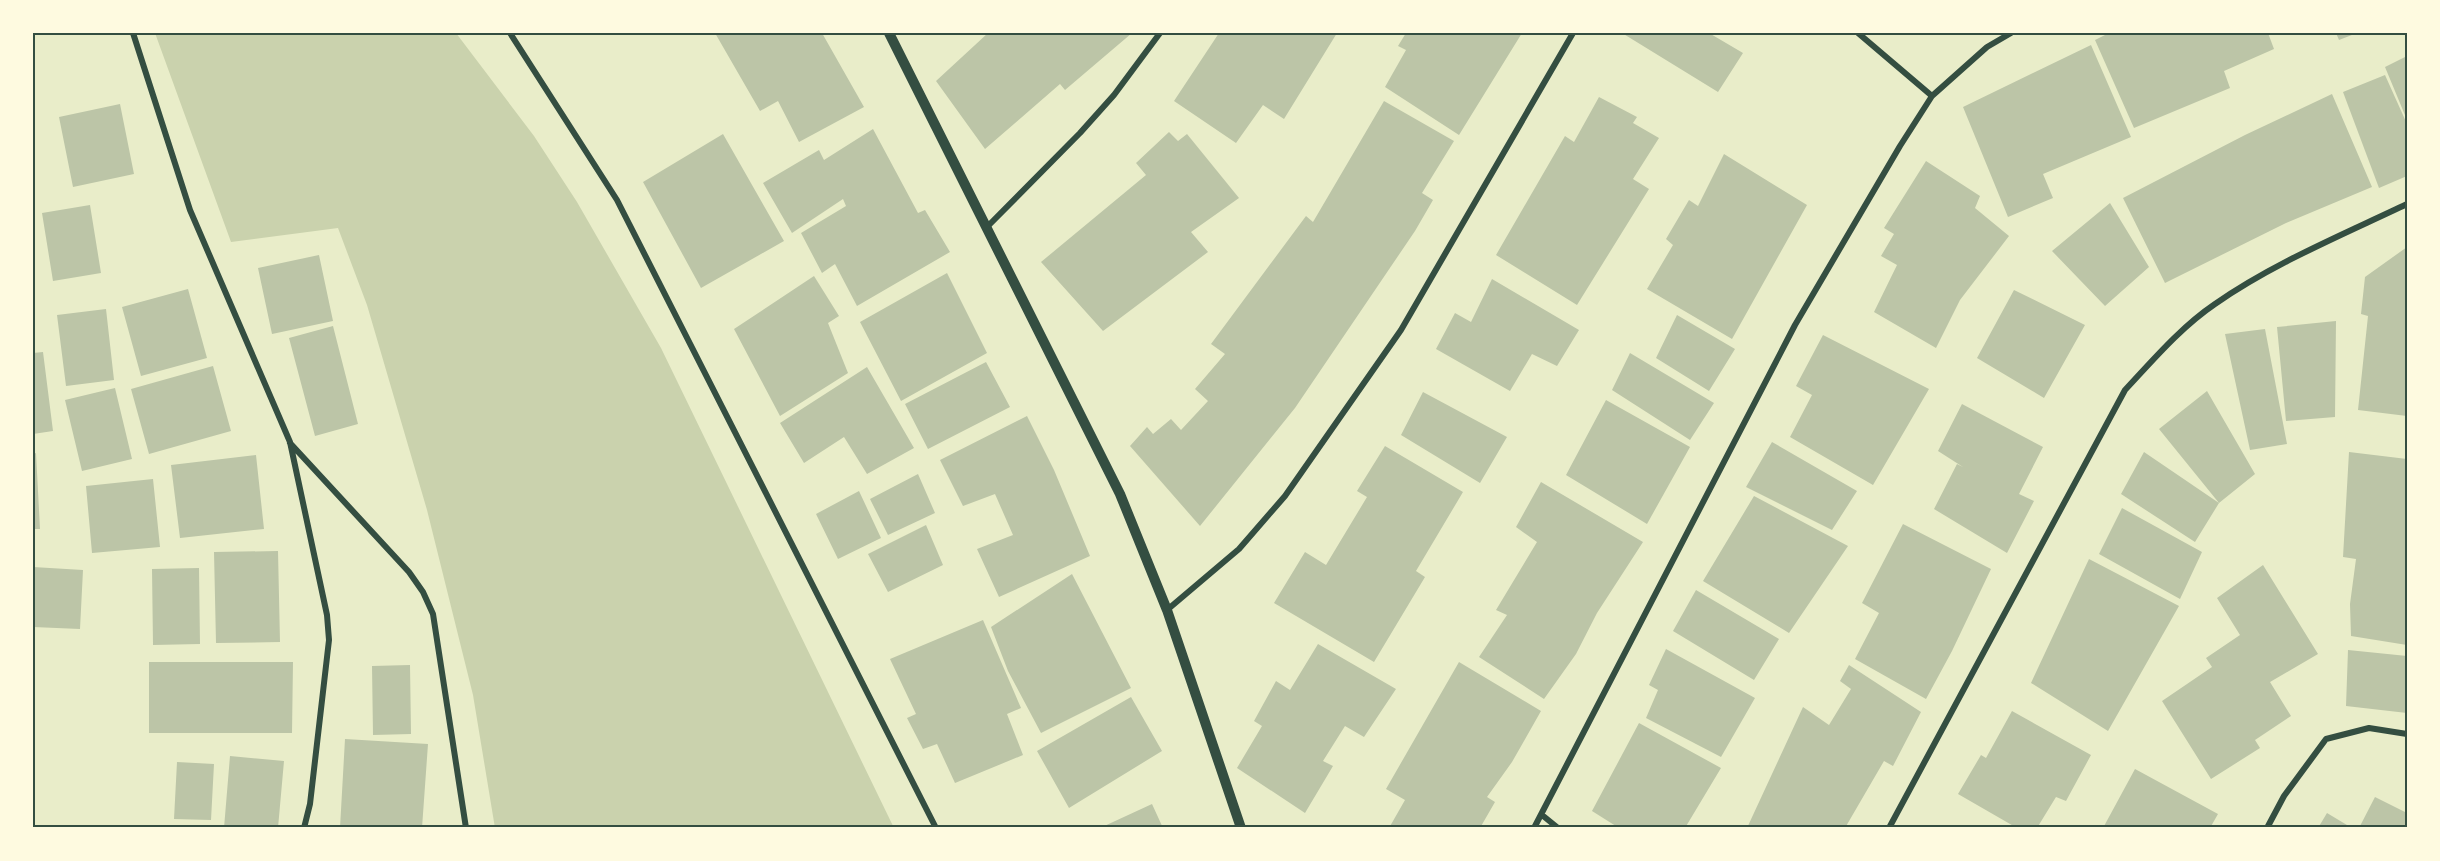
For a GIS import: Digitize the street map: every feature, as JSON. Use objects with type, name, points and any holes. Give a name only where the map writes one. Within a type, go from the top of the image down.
[{"type":"street","points":[[133,33],[190,210],[290,442],[327,615],[329,640],[310,804],[304,828]]},
{"type":"street","points":[[510,33],[617,200],[936,828]]},
{"type":"street","points":[[889,33],[1120,494],[1167,610],[1241,828]]},
{"type":"street","points":[[987,227],[1080,133],[1114,95],[1160,33]]},
{"type":"street","points":[[1167,610],[1239,549],[1286,496],[1401,330],[1573,33]]},
{"type":"street","points":[[1858,33],[1932,96]]},
{"type":"street","points":[[1534,828],[1795,325],[1932,96],[1987,47],[2011,33]]},
{"type":"street","points":[[1889,828],[2125,390],[2163,349],[2213,304],[2285,262],[2407,204]]},
{"type":"street","points":[[290,442],[409,572],[423,592],[433,615],[465,828]]},
{"type":"street","points":[[2267,828],[2284,796],[2325,739],[2369,728],[2407,734]]},
{"type":"street","points":[[1542,815],[1558,828]]},
{"type":"green space","points":[[155,33],[456,33],[534,136],[577,202],[661,348],[894,828],[495,828],[473,695],[427,510],[367,305],[338,228],[231,242]]},
{"type":"building","points":[[715,33],[822,33],[864,107],[799,142],[778,101],[760,111]]},
{"type":"building","points":[[988,33],[1132,33],[1065,90],[1060,84],[985,149],[936,81]]},
{"type":"building","points":[[1219,33],[1337,33],[1284,119],[1263,105],[1236,143],[1174,101]]},
{"type":"building","points":[[1406,33],[1522,33],[1459,135],[1385,87],[1406,50],[1398,46]]},
{"type":"building","points":[[1622,33],[1709,33],[1743,53],[1718,92]]},
{"type":"building","points":[[2109,33],[2268,33],[2274,49],[2224,71],[2230,88],[2134,128],[2095,40]]},
{"type":"building","points":[[2336,33],[2357,33],[2339,40]]},
{"type":"building","points":[[2091,45],[2131,137],[2043,174],[2053,198],[2008,217],[1963,107]]},
{"type":"building","points":[[2405,57],[2407,60],[2407,120],[2385,67]]},
{"type":"building","points":[[2385,75],[2407,124],[2407,176],[2379,188],[2343,92]]},
{"type":"building","points":[[2332,94],[2372,187],[2286,223],[2165,283],[2123,198],[2245,135]]},
{"type":"building","points":[[1599,97],[1637,117],[1633,123],[1659,138],[1633,179],[1649,189],[1577,305],[1496,255],[1565,136],[1574,142]]},
{"type":"building","points":[[1384,101],[1454,141],[1422,193],[1433,200],[1415,231],[1295,408],[1200,526],[1130,446],[1147,427],[1153,434],[1171,419],[1181,430],[1208,401],[1195,389],[1225,354],[1211,344],[1306,216],[1313,222]]},
{"type":"building","points":[[120,104],[134,174],[73,187],[59,117]]},
{"type":"building","points":[[873,129],[918,213],[925,210],[950,252],[857,306],[835,264],[822,273],[801,233],[846,206],[843,199],[792,233],[763,183],[819,150],[824,160]]},
{"type":"building","points":[[1169,132],[1178,141],[1187,134],[1239,198],[1191,232],[1208,252],[1103,331],[1041,262],[1146,175],[1136,163]]},
{"type":"building","points":[[723,134],[784,241],[701,288],[643,182]]},
{"type":"building","points":[[1724,154],[1807,205],[1732,339],[1647,289],[1673,245],[1666,239],[1689,200],[1698,206]]},
{"type":"building","points":[[1926,161],[1980,196],[1975,208],[2009,236],[1960,300],[1936,348],[1874,312],[1897,265],[1881,256],[1894,234],[1884,228]]},
{"type":"building","points":[[2110,203],[2149,267],[2105,306],[2052,251]]},
{"type":"building","points":[[90,205],[101,273],[53,281],[42,213]]},
{"type":"building","points":[[2407,247],[2407,416],[2358,410],[2368,316],[2361,314],[2365,277]]},
{"type":"building","points":[[319,255],[333,321],[272,334],[258,268]]},
{"type":"building","points":[[947,273],[987,353],[901,401],[860,322]]},
{"type":"building","points":[[814,276],[839,316],[828,323],[848,373],[780,416],[734,329]]},
{"type":"building","points":[[1492,279],[1579,330],[1557,366],[1532,354],[1510,391],[1436,349],[1455,313],[1471,322]]},
{"type":"building","points":[[188,289],[207,358],[141,376],[122,307]]},
{"type":"building","points":[[2014,290],[2085,325],[2044,398],[1977,358]]},
{"type":"building","points":[[106,309],[114,380],[66,386],[57,315]]},
{"type":"building","points":[[1677,315],[1735,349],[1709,391],[1656,358]]},
{"type":"building","points":[[2336,321],[2335,417],[2286,421],[2277,327]]},
{"type":"building","points":[[333,326],[358,424],[315,436],[289,338]]},
{"type":"building","points":[[2265,329],[2287,444],[2250,450],[2225,334]]},
{"type":"building","points":[[1823,335],[1929,389],[1873,485],[1790,437],[1812,395],[1796,386]]},
{"type":"building","points":[[43,352],[53,431],[33,434],[33,353]]},
{"type":"building","points":[[1630,353],[1714,403],[1690,440],[1612,390]]},
{"type":"building","points":[[986,362],[1010,407],[928,449],[905,404]]},
{"type":"building","points":[[213,366],[231,431],[149,454],[131,389]]},
{"type":"building","points":[[867,367],[914,448],[867,474],[844,437],[804,463],[780,423]]},
{"type":"building","points":[[115,388],[132,459],[82,471],[65,400]]},
{"type":"building","points":[[2207,391],[2255,474],[2219,503],[2159,429]]},
{"type":"building","points":[[1423,392],[1507,437],[1480,483],[1401,435]]},
{"type":"building","points":[[1606,400],[1690,447],[1647,524],[1566,475]]},
{"type":"building","points":[[1962,404],[2043,447],[2019,494],[2034,501],[2007,553],[1934,509],[1957,464],[1963,467],[1938,451]]},
{"type":"building","points":[[1027,416],[1054,470],[1090,556],[999,597],[977,549],[1013,535],[995,494],[963,506],[940,460]]},
{"type":"building","points":[[1772,442],[1857,491],[1832,530],[1746,487]]},
{"type":"building","points":[[1385,446],[1463,492],[1416,571],[1425,577],[1374,662],[1274,603],[1305,552],[1326,565],[1367,497],[1357,491]]},
{"type":"building","points":[[2144,452],[2219,503],[2195,542],[2121,494]]},
{"type":"building","points":[[2349,452],[2407,459],[2407,645],[2351,636],[2350,604],[2356,559],[2343,557]]},
{"type":"building","points":[[36,453],[40,529],[33,529],[33,454]]},
{"type":"building","points":[[256,455],[264,529],[180,538],[171,465]]},
{"type":"building","points":[[918,474],[935,513],[888,535],[870,499]]},
{"type":"building","points":[[153,479],[160,547],[92,553],[86,486]]},
{"type":"building","points":[[1541,482],[1643,542],[1597,613],[1576,654],[1544,699],[1479,657],[1507,615],[1496,610],[1537,542],[1516,527]]},
{"type":"building","points":[[859,491],[881,538],[838,559],[816,514]]},
{"type":"building","points":[[1754,496],[1848,546],[1789,633],[1703,581]]},
{"type":"building","points":[[2122,508],[2202,552],[2180,599],[2099,554]]},
{"type":"building","points":[[1903,524],[1991,569],[1926,699],[1855,659],[1879,613],[1862,603]]},
{"type":"building","points":[[926,525],[943,565],[888,592],[868,554]]},
{"type":"building","points":[[278,551],[280,642],[216,643],[214,552]]},
{"type":"building","points":[[2089,559],[2179,606],[2108,731],[2031,683]]},
{"type":"building","points":[[2263,565],[2318,654],[2270,682],[2291,716],[2255,740],[2260,748],[2211,779],[2162,701],[2212,667],[2206,658],[2240,635],[2217,598]]},
{"type":"building","points":[[33,567],[83,570],[80,629],[33,627]]},
{"type":"building","points":[[199,568],[200,644],[153,645],[152,569]]},
{"type":"building","points":[[1072,574],[1131,688],[1041,733],[1008,671],[991,627]]},
{"type":"building","points":[[1696,590],[1779,639],[1754,680],[1673,631]]},
{"type":"building","points":[[983,620],[1021,708],[1007,714],[1023,755],[955,783],[937,744],[923,749],[907,718],[916,714],[890,659]]},
{"type":"building","points":[[1318,644],[1396,689],[1364,737],[1345,726],[1323,761],[1333,766],[1305,813],[1237,768],[1262,726],[1254,721],[1276,681],[1290,690]]},
{"type":"building","points":[[1666,649],[1755,698],[1721,757],[1646,718],[1658,690],[1649,685]]},
{"type":"building","points":[[2348,650],[2407,656],[2407,713],[2346,706]]},
{"type":"building","points":[[149,662],[293,662],[292,733],[149,733]]},
{"type":"building","points":[[1459,662],[1541,711],[1512,762],[1487,797],[1495,802],[1480,828],[1389,828],[1405,800],[1386,789]]},
{"type":"building","points":[[410,665],[411,734],[373,735],[372,666]]},
{"type":"building","points":[[1849,665],[1921,712],[1893,766],[1884,761],[1845,828],[1747,828],[1803,707],[1829,725],[1851,689],[1840,681]]},
{"type":"building","points":[[1131,697],[1162,751],[1069,808],[1037,751]]},
{"type":"building","points":[[2012,711],[2091,755],[2066,801],[2056,797],[2037,828],[2017,828],[1958,794],[1981,755],[1986,758]]},
{"type":"building","points":[[1639,723],[1721,768],[1685,828],[1619,828],[1592,811]]},
{"type":"building","points":[[345,739],[428,744],[422,828],[340,828]]},
{"type":"building","points":[[230,756],[284,761],[278,828],[224,828]]},
{"type":"building","points":[[177,762],[214,764],[211,820],[174,819]]},
{"type":"building","points":[[2135,769],[2218,814],[2210,828],[2103,828]]},
{"type":"building","points":[[2375,797],[2405,812],[2407,828],[2359,828]]},
{"type":"building","points":[[1152,804],[1163,828],[1100,828]]},
{"type":"building","points":[[2327,813],[2352,828],[2318,828]]}]
